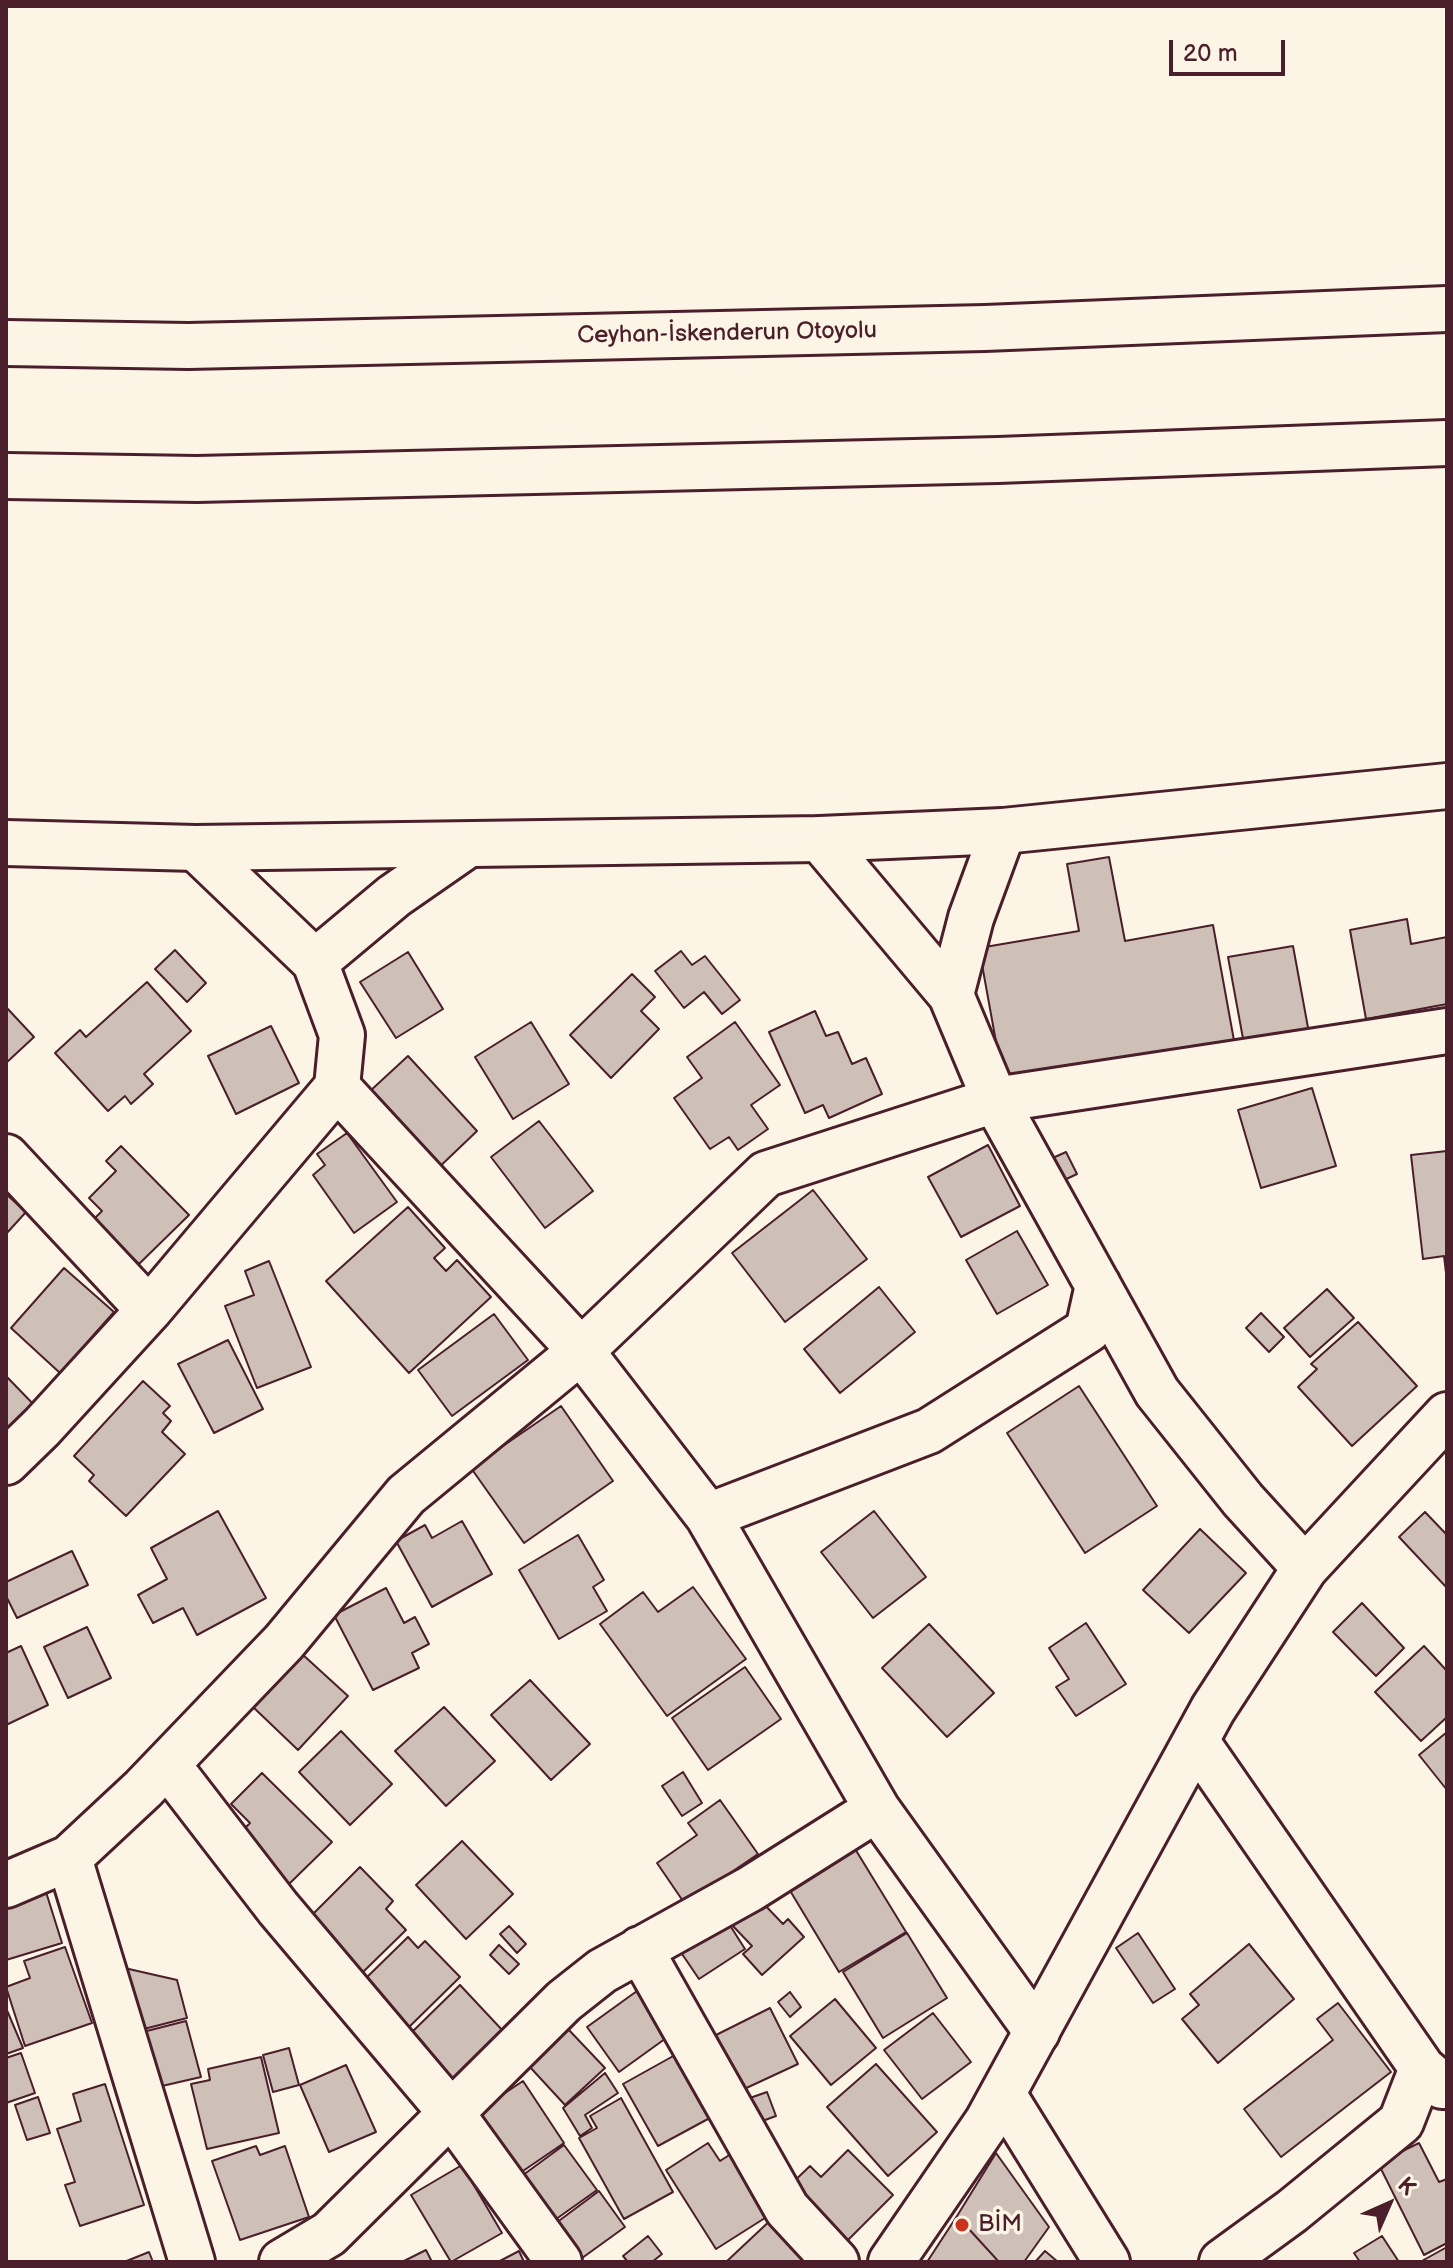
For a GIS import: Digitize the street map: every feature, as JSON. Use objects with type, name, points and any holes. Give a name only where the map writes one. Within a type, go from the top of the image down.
[{"type":"main road","name":"Ceyhan-İskenderun Otoyolu","points":[[6,343],[188,346],[953,329],[1447,309]]},
{"type":"main road","points":[[6,476],[197,479],[967,461],[1447,443]]},
{"type":"main road","points":[[6,843],[196,848],[820,839],[1003,831],[1447,786]]},
{"type":"main road","points":[[951,995],[971,918],[1003,831]]},
{"type":"main road","points":[[820,839],[951,995],[995,1100],[1157,1392],[1243,1500],[1305,1568]]},
{"type":"main road","points":[[315,962],[394,896],[466,846]]},
{"type":"main road","points":[[6,1462],[149,1310],[337,1087],[342,1035],[315,962],[196,848]]},
{"type":"main road","points":[[6,1885],[69,1858],[167,1764],[284,1642],[406,1495],[581,1351],[766,1174],[995,1100],[1447,1031]]},
{"type":"main road","points":[[337,1087],[581,1351],[708,1516],[877,1809],[1037,2032]]},
{"type":"main road","points":[[6,1157],[149,1310]]},
{"type":"main road","points":[[708,1516],[929,1431],[1088,1330],[1098,1285]]},
{"type":"main road","points":[[891,2262],[1003,2094],[1196,1741],[1305,1568],[1441,1435]]},
{"type":"main road","points":[[1196,1741],[1435,2077],[1401,2122],[1292,2211],[1222,2262]]},
{"type":"main road","points":[[167,1764],[278,1908],[452,2114],[559,2262]]},
{"type":"main road","points":[[282,2262],[329,2234],[564,2001],[640,1949],[750,1889],[877,1809]]},
{"type":"main road","points":[[69,1858],[192,2262]]},
{"type":"main road","points":[[640,1949],[787,2209],[836,2262]]},
{"type":"main road","points":[[1003,2094],[1107,2262]]},
{"type":"building","points":[[1109,857],[1125,941],[1213,925],[1235,1046],[1004,1086],[979,948],[1079,931],[1067,864]]},
{"type":"building","points":[[1407,919],[1411,944],[1447,937],[1447,1004],[1366,1019],[1350,930]]},
{"type":"building","points":[[1293,946],[1309,1033],[1244,1044],[1228,957]]},
{"type":"building","points":[[175,950],[206,983],[187,1002],[155,969]]},
{"type":"building","points":[[681,951],[692,965],[705,956],[740,1000],[722,1014],[704,992],[684,1008],[655,971]]},
{"type":"building","points":[[408,952],[443,1009],[396,1038],[360,982]]},
{"type":"building","points":[[632,974],[655,997],[641,1011],[659,1029],[611,1078],[570,1035]]},
{"type":"building","points":[[147,982],[191,1031],[144,1074],[153,1084],[131,1104],[125,1096],[108,1111],[55,1053],[80,1030],[86,1037]]},
{"type":"building","points":[[6,1007],[34,1037],[6,1063]]},
{"type":"building","points":[[815,1011],[826,1036],[838,1032],[852,1064],[866,1058],[882,1094],[829,1118],[823,1105],[805,1113],[769,1032]]},
{"type":"building","points":[[531,1022],[569,1084],[513,1119],[475,1057]]},
{"type":"building","points":[[735,1022],[780,1085],[751,1105],[768,1129],[738,1150],[729,1137],[710,1149],[674,1098],[702,1078],[687,1057]]},
{"type":"building","points":[[271,1026],[299,1083],[236,1114],[208,1056]]},
{"type":"building","points":[[408,1056],[477,1131],[432,1174],[369,1092]]},
{"type":"building","points":[[1312,1088],[1336,1166],[1261,1188],[1238,1110]]},
{"type":"building","points":[[539,1121],[593,1191],[545,1228],[491,1157]]},
{"type":"building","points":[[347,1133],[397,1202],[354,1233],[313,1175],[325,1165],[317,1154]]},
{"type":"building","points":[[988,1145],[1020,1206],[961,1237],[928,1177]]},
{"type":"building","points":[[121,1146],[189,1215],[139,1264],[94,1219],[102,1211],[89,1198],[116,1171],[106,1161]]},
{"type":"building","points":[[1447,1151],[1446,1273],[1444,1256],[1423,1259],[1411,1155]]},
{"type":"building","points":[[1066,1152],[1077,1174],[1058,1183],[1046,1161]]},
{"type":"building","points":[[813,1190],[867,1259],[785,1322],[732,1253]]},
{"type":"building","points":[[6,1194],[26,1212],[6,1234]]},
{"type":"building","points":[[408,1207],[445,1248],[434,1258],[446,1271],[457,1260],[491,1297],[409,1373],[326,1281]]},
{"type":"building","points":[[1017,1231],[1048,1285],[997,1314],[966,1260]]},
{"type":"building","points":[[269,1261],[311,1367],[257,1388],[225,1306],[254,1295],[245,1271]]},
{"type":"building","points":[[64,1268],[114,1312],[60,1373],[11,1328]]},
{"type":"building","points":[[879,1287],[915,1332],[840,1393],[804,1349]]},
{"type":"building","points":[[1327,1289],[1354,1318],[1310,1357],[1284,1328]]},
{"type":"building","points":[[1261,1313],[1284,1337],[1269,1352],[1246,1328]]},
{"type":"building","points":[[494,1314],[528,1360],[452,1416],[418,1370]]},
{"type":"building","points":[[1358,1322],[1417,1386],[1352,1446],[1298,1387],[1317,1369],[1311,1364]]},
{"type":"building","points":[[228,1340],[263,1409],[214,1433],[178,1364]]},
{"type":"building","points":[[6,1376],[39,1410],[6,1441]]},
{"type":"building","points":[[143,1381],[170,1406],[163,1413],[171,1421],[162,1432],[185,1454],[126,1516],[89,1481],[94,1475],[74,1456]]},
{"type":"building","points":[[1079,1386],[1157,1506],[1085,1553],[1007,1433]]},
{"type":"building","points":[[561,1406],[613,1481],[524,1543],[471,1468]]},
{"type":"building","points":[[218,1511],[266,1598],[197,1635],[183,1608],[153,1623],[138,1595],[167,1579],[151,1548]]},
{"type":"building","points":[[874,1511],[926,1577],[873,1618],[821,1552]]},
{"type":"building","points":[[1425,1512],[1447,1535],[1447,1588],[1399,1537]]},
{"type":"building","points":[[462,1521],[492,1574],[432,1607],[396,1541],[425,1525],[432,1538]]},
{"type":"building","points":[[1200,1529],[1246,1573],[1189,1633],[1143,1590]]},
{"type":"building","points":[[578,1535],[604,1580],[593,1587],[607,1611],[559,1639],[519,1570]]},
{"type":"building","points":[[72,1551],[88,1585],[17,1618],[6,1596],[6,1582]]},
{"type":"building","points":[[693,1587],[746,1659],[667,1716],[600,1624],[643,1592],[658,1612]]},
{"type":"building","points":[[386,1588],[404,1623],[415,1617],[429,1644],[412,1653],[419,1668],[373,1690],[334,1615]]},
{"type":"building","points":[[1362,1603],[1404,1648],[1376,1676],[1333,1632]]},
{"type":"building","points":[[1086,1623],[1126,1684],[1076,1716],[1056,1687],[1069,1679],[1049,1648]]},
{"type":"building","points":[[929,1624],[994,1693],[947,1737],[882,1668]]},
{"type":"building","points":[[87,1627],[111,1678],[68,1698],[44,1647]]},
{"type":"building","points":[[21,1646],[48,1705],[6,1725],[6,1653]]},
{"type":"building","points":[[1424,1646],[1447,1671],[1447,1717],[1421,1741],[1375,1692]]},
{"type":"building","points":[[302,1654],[348,1696],[298,1750],[253,1707]]},
{"type":"building","points":[[745,1667],[781,1719],[708,1770],[672,1718]]},
{"type":"building","points":[[530,1680],[590,1744],[551,1780],[491,1715]]},
{"type":"building","points":[[444,1707],[495,1761],[446,1806],[395,1751]]},
{"type":"building","points":[[341,1731],[392,1784],[350,1825],[299,1772]]},
{"type":"building","points":[[1447,1732],[1447,1790],[1419,1755]]},
{"type":"building","points":[[683,1772],[702,1803],[682,1816],[662,1786]]},
{"type":"building","points":[[262,1773],[332,1842],[289,1884],[239,1834],[250,1823],[231,1804]]},
{"type":"building","points":[[720,1800],[758,1854],[685,1904],[657,1863],[697,1835],[688,1823]]},
{"type":"building","points":[[849,1839],[906,1932],[839,1972],[783,1879]]},
{"type":"building","points":[[462,1841],[513,1894],[466,1939],[416,1885]]},
{"type":"building","points":[[360,1867],[393,1901],[386,1909],[406,1930],[362,1973],[308,1919]]},
{"type":"building","points":[[46,1892],[62,1943],[6,1960],[6,1904]]},
{"type":"building","points":[[760,1900],[783,1924],[788,1919],[804,1937],[762,1975],[743,1954],[752,1946],[732,1925]]},
{"type":"building","points":[[724,1916],[745,1949],[699,1979],[678,1948]]},
{"type":"building","points":[[509,1926],[526,1944],[517,1953],[500,1934]]},
{"type":"building","points":[[907,1933],[947,1998],[883,2038],[843,1972]]},
{"type":"building","points":[[1138,1933],[1175,1989],[1153,2003],[1116,1948]]},
{"type":"building","points":[[408,1937],[418,1948],[425,1941],[460,1977],[406,2030],[361,1983]]},
{"type":"building","points":[[1249,1944],[1294,1999],[1218,2063],[1182,2019],[1199,2005],[1190,1994]]},
{"type":"building","points":[[499,1945],[519,1964],[509,1974],[490,1955]]},
{"type":"building","points":[[65,1947],[92,2023],[25,2046],[6,1987],[30,1978],[24,1961]]},
{"type":"building","points":[[120,1967],[177,1980],[187,2018],[136,2031]]},
{"type":"building","points":[[460,1985],[504,2032],[453,2081],[409,2035]]},
{"type":"building","points":[[637,1991],[669,2036],[619,2072],[587,2027]]},
{"type":"building","points":[[790,1992],[801,2007],[790,2017],[778,2002]]},
{"type":"building","points":[[835,1999],[876,2048],[831,2085],[790,2036]]},
{"type":"building","points":[[1338,2003],[1391,2072],[1281,2157],[1244,2109],[1333,2040],[1317,2019]]},
{"type":"building","points":[[6,2008],[23,2048],[6,2054]]},
{"type":"building","points":[[770,2008],[798,2064],[742,2090],[716,2035]]},
{"type":"building","points":[[933,2013],[971,2062],[922,2099],[884,2050]]},
{"type":"building","points":[[186,2021],[201,2077],[149,2089],[135,2034]]},
{"type":"building","points":[[568,2029],[605,2068],[565,2105],[529,2066]]},
{"type":"building","points":[[289,2048],[299,2085],[273,2092],[263,2055]]},
{"type":"building","points":[[684,2050],[719,2113],[658,2146],[623,2084]]},
{"type":"building","points":[[21,2053],[35,2093],[6,2103],[6,2058]]},
{"type":"building","points":[[261,2057],[279,2133],[207,2149],[191,2084],[210,2080],[208,2069]]},
{"type":"building","points":[[876,2064],[937,2132],[888,2176],[827,2107]]},
{"type":"building","points":[[346,2065],[376,2132],[329,2152],[300,2085]]},
{"type":"building","points":[[605,2073],[618,2093],[585,2115],[592,2128],[580,2136],[563,2108]]},
{"type":"building","points":[[523,2081],[564,2143],[520,2173],[478,2111]]},
{"type":"building","points":[[105,2084],[144,2205],[80,2226],[65,2185],[75,2182],[57,2129],[81,2121],[73,2094]]},
{"type":"building","points":[[767,2092],[776,2116],[757,2123],[747,2099]]},
{"type":"building","points":[[38,2097],[50,2133],[27,2140],[15,2105]]},
{"type":"building","points":[[621,2098],[673,2192],[624,2219],[579,2138],[597,2128],[590,2116]]},
{"type":"building","points":[[708,2143],[720,2161],[737,2150],[776,2211],[716,2249],[666,2170]]},
{"type":"building","points":[[1419,2143],[1439,2182],[1447,2179],[1447,2243],[1424,2255],[1378,2163]]},
{"type":"building","points":[[564,2145],[597,2190],[552,2222],[519,2178]]},
{"type":"building","points":[[256,2146],[260,2155],[285,2146],[309,2217],[240,2240],[212,2161]]},
{"type":"building","points":[[848,2150],[893,2195],[844,2244],[787,2188],[810,2166],[821,2177]]},
{"type":"building","points":[[996,2153],[1049,2227],[1024,2262],[999,2262],[957,2216]]},
{"type":"building","points":[[462,2165],[502,2233],[451,2262],[411,2195]]},
{"type":"building","points":[[599,2191],[625,2227],[578,2261],[552,2226]]},
{"type":"building","points":[[775,2216],[816,2262],[726,2262]]},
{"type":"building","points":[[957,2216],[999,2262],[927,2262]]},
{"type":"building","points":[[648,2236],[662,2254],[652,2262],[628,2262],[623,2256]]},
{"type":"building","points":[[1382,2236],[1399,2262],[1360,2262],[1354,2253]]},
{"type":"building","points":[[1447,2247],[1447,2262],[1420,2262]]},
{"type":"building","points":[[426,2250],[432,2262],[402,2262]]},
{"type":"building","points":[[519,2251],[524,2262],[498,2262]]},
{"type":"building","points":[[1045,2251],[1058,2262],[1035,2262]]},
{"type":"building","points":[[149,2252],[153,2262],[124,2262]]},
{"type":"place","name":"BİM","points":[[962,2225]]}]
